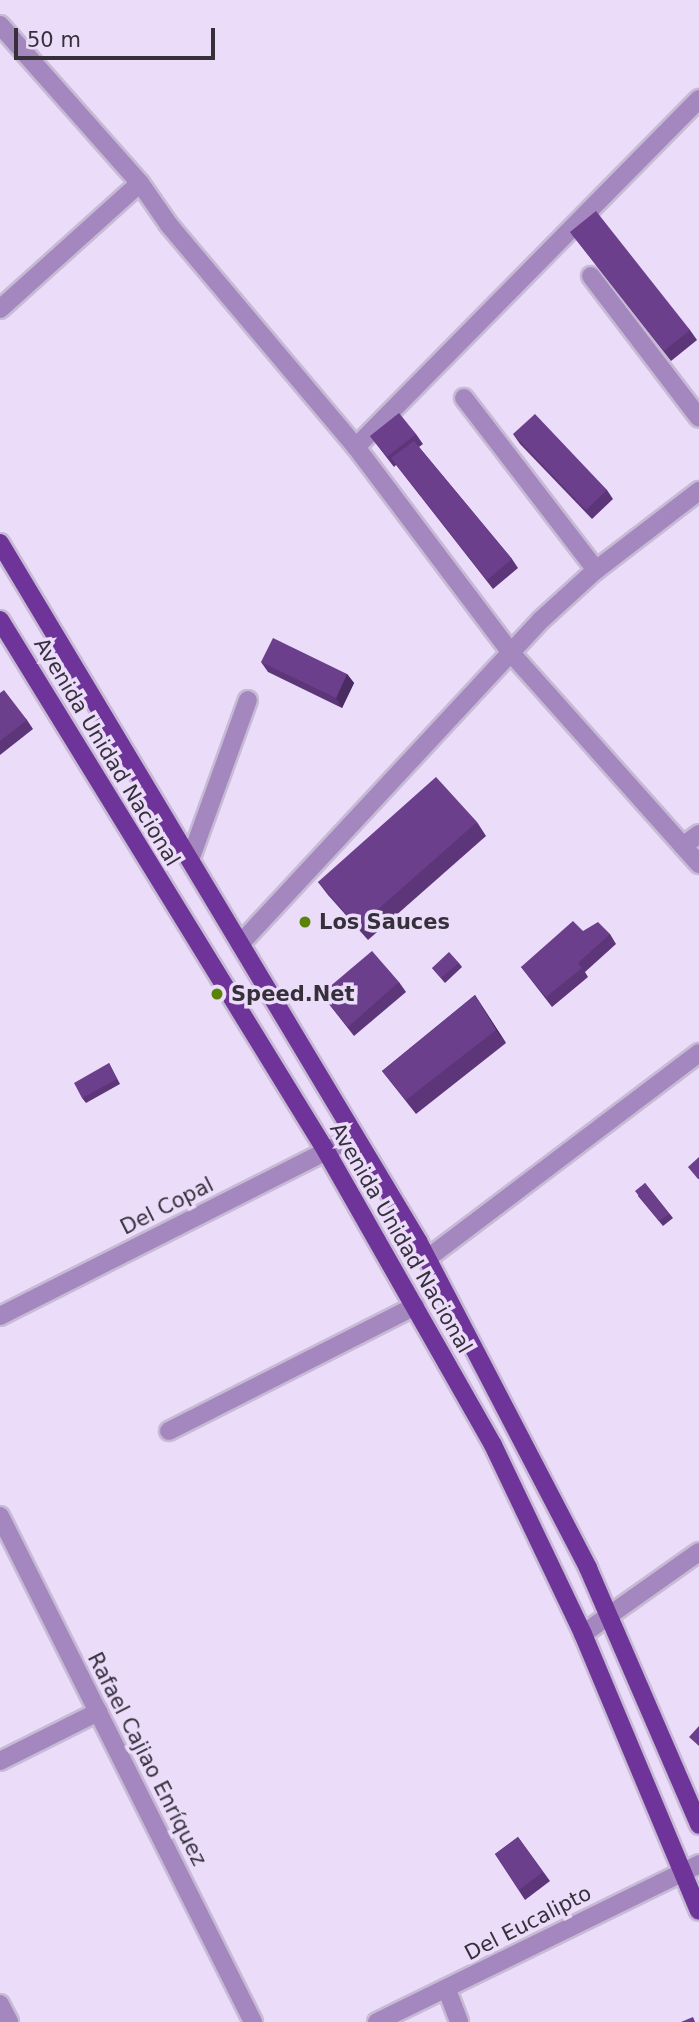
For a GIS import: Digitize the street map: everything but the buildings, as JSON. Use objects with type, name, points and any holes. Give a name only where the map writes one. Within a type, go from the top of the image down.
[{"type":"main road","name":"Avenida Unidad Nacional","points":[[0,543],[428,1258],[512,1415],[609,1617],[699,1825]]},
{"type":"main road","name":"Avenida Unidad Nacional","points":[[0,620],[326,1151],[493,1445],[583,1634],[699,1911]]},
{"type":"street","points":[[0,25],[140,183],[169,225],[356,447],[511,653],[699,864]]},
{"type":"street","points":[[356,447],[699,99]]},
{"type":"street","points":[[0,309],[140,183]]},
{"type":"street","points":[[591,275],[699,418]]},
{"type":"street","points":[[464,398],[596,570]]},
{"type":"street","points":[[240,944],[511,653],[596,570],[699,491]]},
{"type":"street","points":[[190,860],[248,700]]},
{"type":"street","points":[[683,846],[699,834]]},
{"type":"street","points":[[428,1258],[699,1053]]},
{"type":"street","name":"Del Copal","points":[[0,1316],[355,1137]]},
{"type":"street","points":[[169,1431],[415,1306]]},
{"type":"street","name":"Rafael Cajiao Enríquez","points":[[0,1516],[253,2022]]},
{"type":"street","points":[[583,1634],[699,1552]]},
{"type":"street","points":[[0,1761],[98,1712]]},
{"type":"street","name":"Del Eucalipto","points":[[377,2022],[447,1990],[699,1864]]},
{"type":"street","points":[[447,1990],[458,2022]]},
{"type":"street","points":[[0,2004],[9,2022]]},
{"type":"place","name":"Los Sauces","points":[[305,922]]},
{"type":"place","name":"Speed.Net","points":[[217,994]]}]
